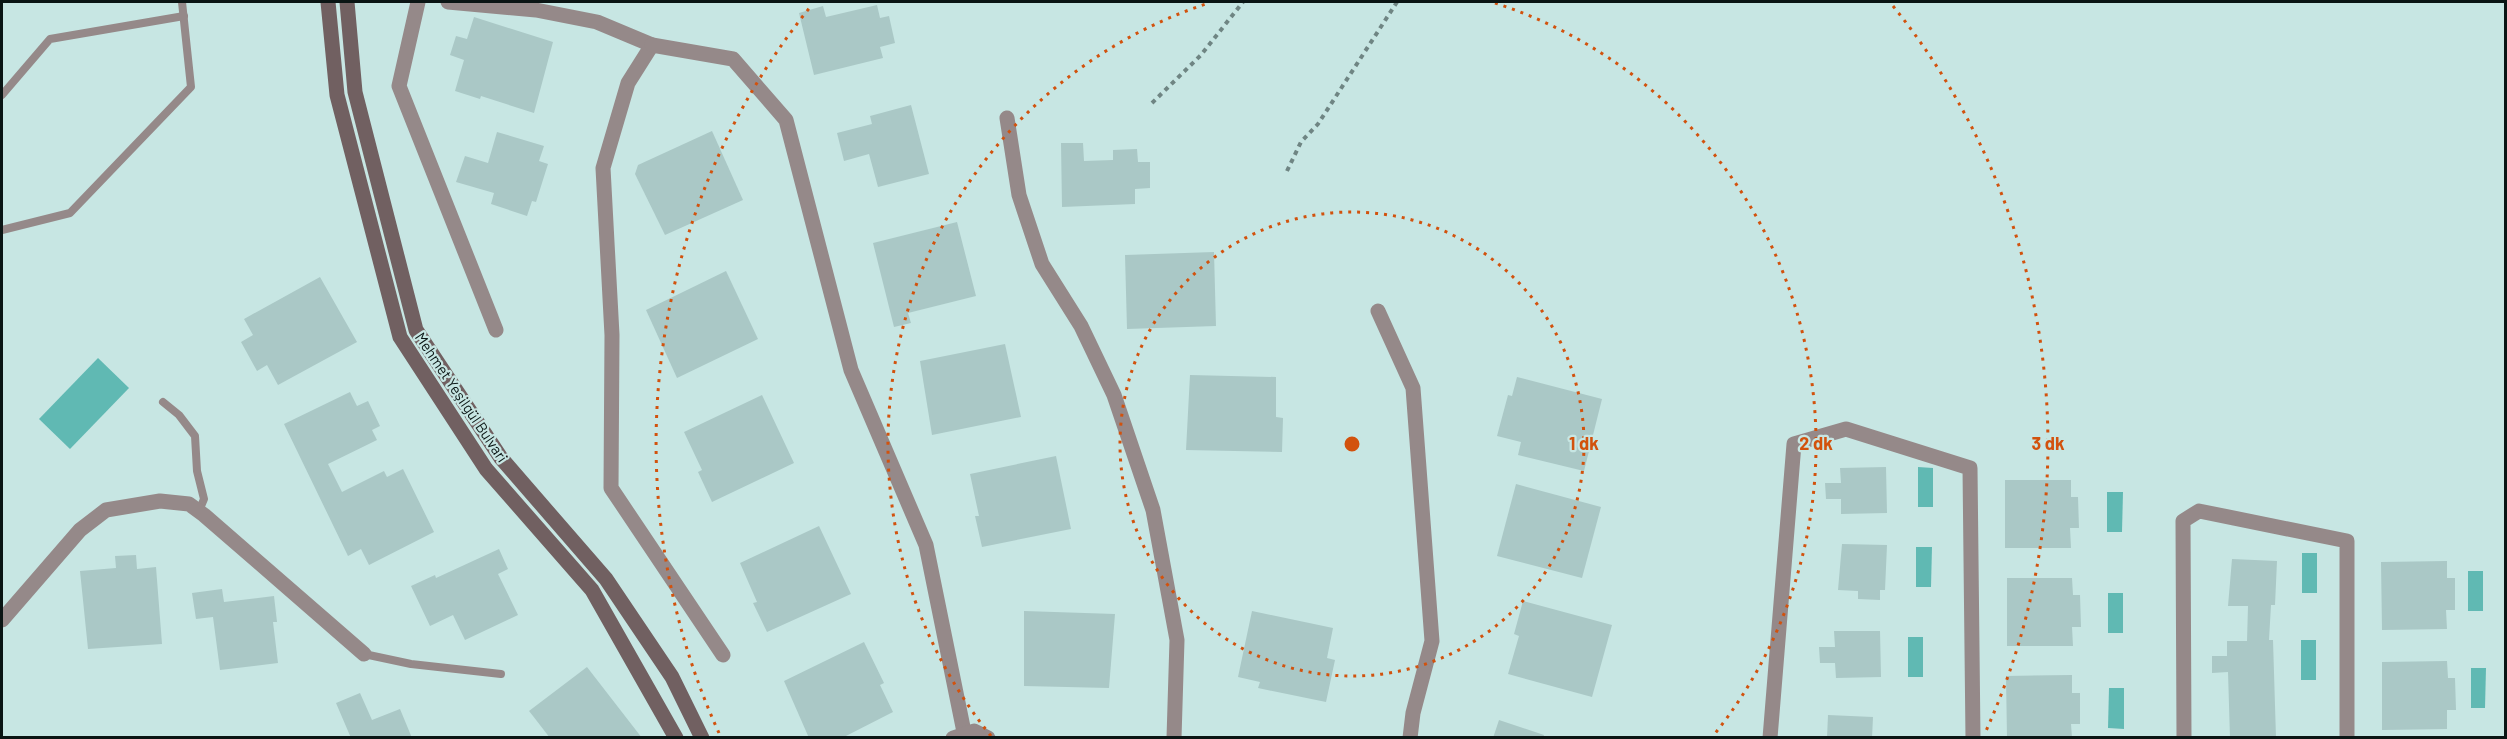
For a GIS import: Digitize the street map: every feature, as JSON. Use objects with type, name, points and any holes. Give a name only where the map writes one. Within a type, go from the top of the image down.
[{"type":"main road","name":"Mehmet Yeşilgül Bulvari","points":[[328,2],[337,95],[399,337],[486,469],[592,590],[676,738]]},
{"type":"main road","name":"Mehmet Yeşilgül Bulvari","points":[[347,2],[355,92],[416,330],[501,458],[606,579],[672,677],[702,738]]},
{"type":"street","points":[[417,2],[399,86],[496,330]]},
{"type":"street","points":[[448,2],[536,10],[597,22],[652,45],[733,59],[786,120],[851,370],[926,545],[959,735],[974,731],[988,738]]},
{"type":"street","points":[[652,45],[628,83],[603,168],[612,335],[611,488],[723,655]]},
{"type":"street","points":[[1007,118],[1019,195],[1042,264],[1081,326],[1114,395],[1153,510],[1177,640],[1174,738]]},
{"type":"street","points":[[1378,311],[1413,388],[1432,641],[1413,713],[1410,738]]},
{"type":"street","points":[[1770,738],[1794,444],[1846,429],[1970,468],[1973,738]]},
{"type":"street","points":[[2,620],[80,530],[106,510],[160,501],[189,504],[364,654]]},
{"type":"street","points":[[2184,738],[2183,521],[2199,511],[2347,541],[2347,738]]},
{"type":"lane","points":[[2,228],[70,213],[191,87],[182,2]]},
{"type":"lane","points":[[2,95],[50,39],[184,16]]},
{"type":"lane","points":[[163,402],[179,415],[195,436],[197,471],[204,499],[199,512]]},
{"type":"lane","points":[[364,654],[411,664],[501,674]]},
{"type":"path","points":[[1152,103],[1202,55],[1243,2]]},
{"type":"path","points":[[1287,171],[1302,142],[1318,124],[1397,2]]},
{"type":"water","points":[[98,358],[129,388],[70,449],[39,419]]},
{"type":"water","points":[[1918,467],[1933,468],[1933,507],[1918,507]]},
{"type":"water","points":[[2107,492],[2123,492],[2122,532],[2107,532]]},
{"type":"water","points":[[1916,547],[1932,547],[1931,587],[1916,587]]},
{"type":"water","points":[[2302,553],[2317,553],[2317,593],[2302,593]]},
{"type":"water","points":[[2468,571],[2483,571],[2483,611],[2468,611]]},
{"type":"water","points":[[2108,593],[2123,593],[2123,633],[2108,633]]},
{"type":"water","points":[[1908,637],[1923,637],[1923,677],[1908,677]]},
{"type":"water","points":[[2301,640],[2316,640],[2316,680],[2301,680]]},
{"type":"water","points":[[2471,668],[2486,668],[2485,708],[2471,708]]},
{"type":"water","points":[[2109,688],[2124,688],[2124,729],[2108,728]]},
{"type":"building","points":[[877,5],[880,18],[889,16],[895,43],[880,47],[883,58],[814,75],[799,13],[823,6],[826,17]]},
{"type":"building","points":[[474,17],[553,42],[534,113],[481,96],[480,99],[455,91],[464,60],[450,55],[456,36],[467,39]]},
{"type":"building","points":[[911,105],[929,174],[878,187],[869,154],[844,161],[837,133],[872,124],[870,116]]},
{"type":"building","points":[[712,131],[743,200],[665,235],[635,174],[638,165]]},
{"type":"building","points":[[497,132],[544,146],[539,161],[548,164],[536,202],[532,201],[527,216],[491,204],[494,193],[456,182],[465,156],[488,163]]},
{"type":"building","points":[[1061,143],[1083,143],[1084,161],[1113,160],[1113,150],[1137,149],[1138,162],[1150,162],[1150,188],[1135,189],[1135,204],[1062,207]]},
{"type":"building","points":[[957,222],[976,296],[908,313],[911,323],[894,327],[873,243]]},
{"type":"building","points":[[1214,252],[1216,326],[1127,329],[1125,255]]},
{"type":"building","points":[[726,271],[758,339],[677,378],[646,310]]},
{"type":"building","points":[[320,277],[357,342],[278,385],[267,365],[257,371],[241,342],[253,335],[244,319]]},
{"type":"building","points":[[1005,344],[1021,417],[932,435],[920,361]]},
{"type":"building","points":[[1190,375],[1276,377],[1276,417],[1283,418],[1282,452],[1186,450]]},
{"type":"building","points":[[1517,377],[1602,399],[1584,471],[1518,455],[1521,442],[1497,436],[1508,395],[1512,396]]},
{"type":"building","points":[[350,392],[357,406],[368,401],[380,426],[372,430],[377,440],[328,464],[342,492],[384,471],[387,477],[403,469],[434,532],[369,565],[361,549],[348,556],[284,424]]},
{"type":"building","points":[[762,395],[794,463],[712,502],[698,472],[702,470],[684,432]]},
{"type":"building","points":[[1056,456],[1071,529],[982,547],[975,516],[979,516],[970,474]]},
{"type":"building","points":[[1886,467],[1887,513],[1841,514],[1841,499],[1826,499],[1825,483],[1841,483],[1840,468]]},
{"type":"building","points":[[2005,480],[2071,480],[2071,497],[2078,497],[2079,528],[2070,528],[2071,548],[2005,548]]},
{"type":"building","points":[[1516,484],[1601,507],[1582,578],[1497,556]]},
{"type":"building","points":[[819,526],[851,594],[767,632],[753,603],[757,602],[740,563]]},
{"type":"building","points":[[1842,544],[1887,545],[1885,590],[1880,590],[1880,600],[1858,599],[1858,591],[1838,590]]},
{"type":"building","points":[[499,549],[508,569],[498,574],[518,615],[465,640],[453,615],[430,626],[411,586],[435,575],[436,578]]},
{"type":"building","points":[[136,555],[137,569],[156,567],[162,644],[88,649],[80,571],[116,568],[115,556]]},
{"type":"building","points":[[2232,559],[2277,561],[2275,605],[2271,605],[2269,640],[2273,640],[2276,738],[2230,738],[2228,672],[2212,673],[2212,656],[2227,656],[2227,641],[2247,641],[2248,606],[2228,606]]},
{"type":"building","points":[[2447,561],[2447,578],[2455,578],[2455,610],[2446,610],[2447,629],[2382,630],[2381,562]]},
{"type":"building","points":[[2007,578],[2072,578],[2073,595],[2080,595],[2081,627],[2072,627],[2073,646],[2007,646]]},
{"type":"building","points":[[222,589],[224,602],[274,596],[277,622],[273,622],[278,663],[220,670],[213,617],[196,619],[192,593]]},
{"type":"building","points":[[1523,601],[1612,625],[1592,697],[1508,674],[1519,636],[1514,634]]},
{"type":"building","points":[[1024,611],[1115,614],[1109,688],[1024,686]]},
{"type":"building","points":[[1252,611],[1333,628],[1327,658],[1335,660],[1326,702],[1258,688],[1260,682],[1238,677]]},
{"type":"building","points":[[1834,631],[1880,631],[1881,677],[1836,678],[1835,663],[1820,663],[1819,647],[1835,647]]},
{"type":"building","points":[[864,642],[884,683],[880,685],[893,712],[842,738],[809,738],[784,681]]},
{"type":"building","points":[[2447,661],[2448,678],[2455,678],[2456,710],[2447,710],[2447,729],[2382,730],[2382,662]]},
{"type":"building","points":[[587,667],[642,738],[550,738],[529,711]]},
{"type":"building","points":[[2072,675],[2072,693],[2080,693],[2080,724],[2071,724],[2072,738],[2007,738],[2006,676]]},
{"type":"building","points":[[360,693],[372,720],[400,709],[412,738],[351,738],[336,703]]},
{"type":"building","points":[[1828,715],[1873,717],[1872,738],[1827,738]]},
{"type":"building","points":[[1499,720],[1544,735],[1543,738],[1493,738]]}]
